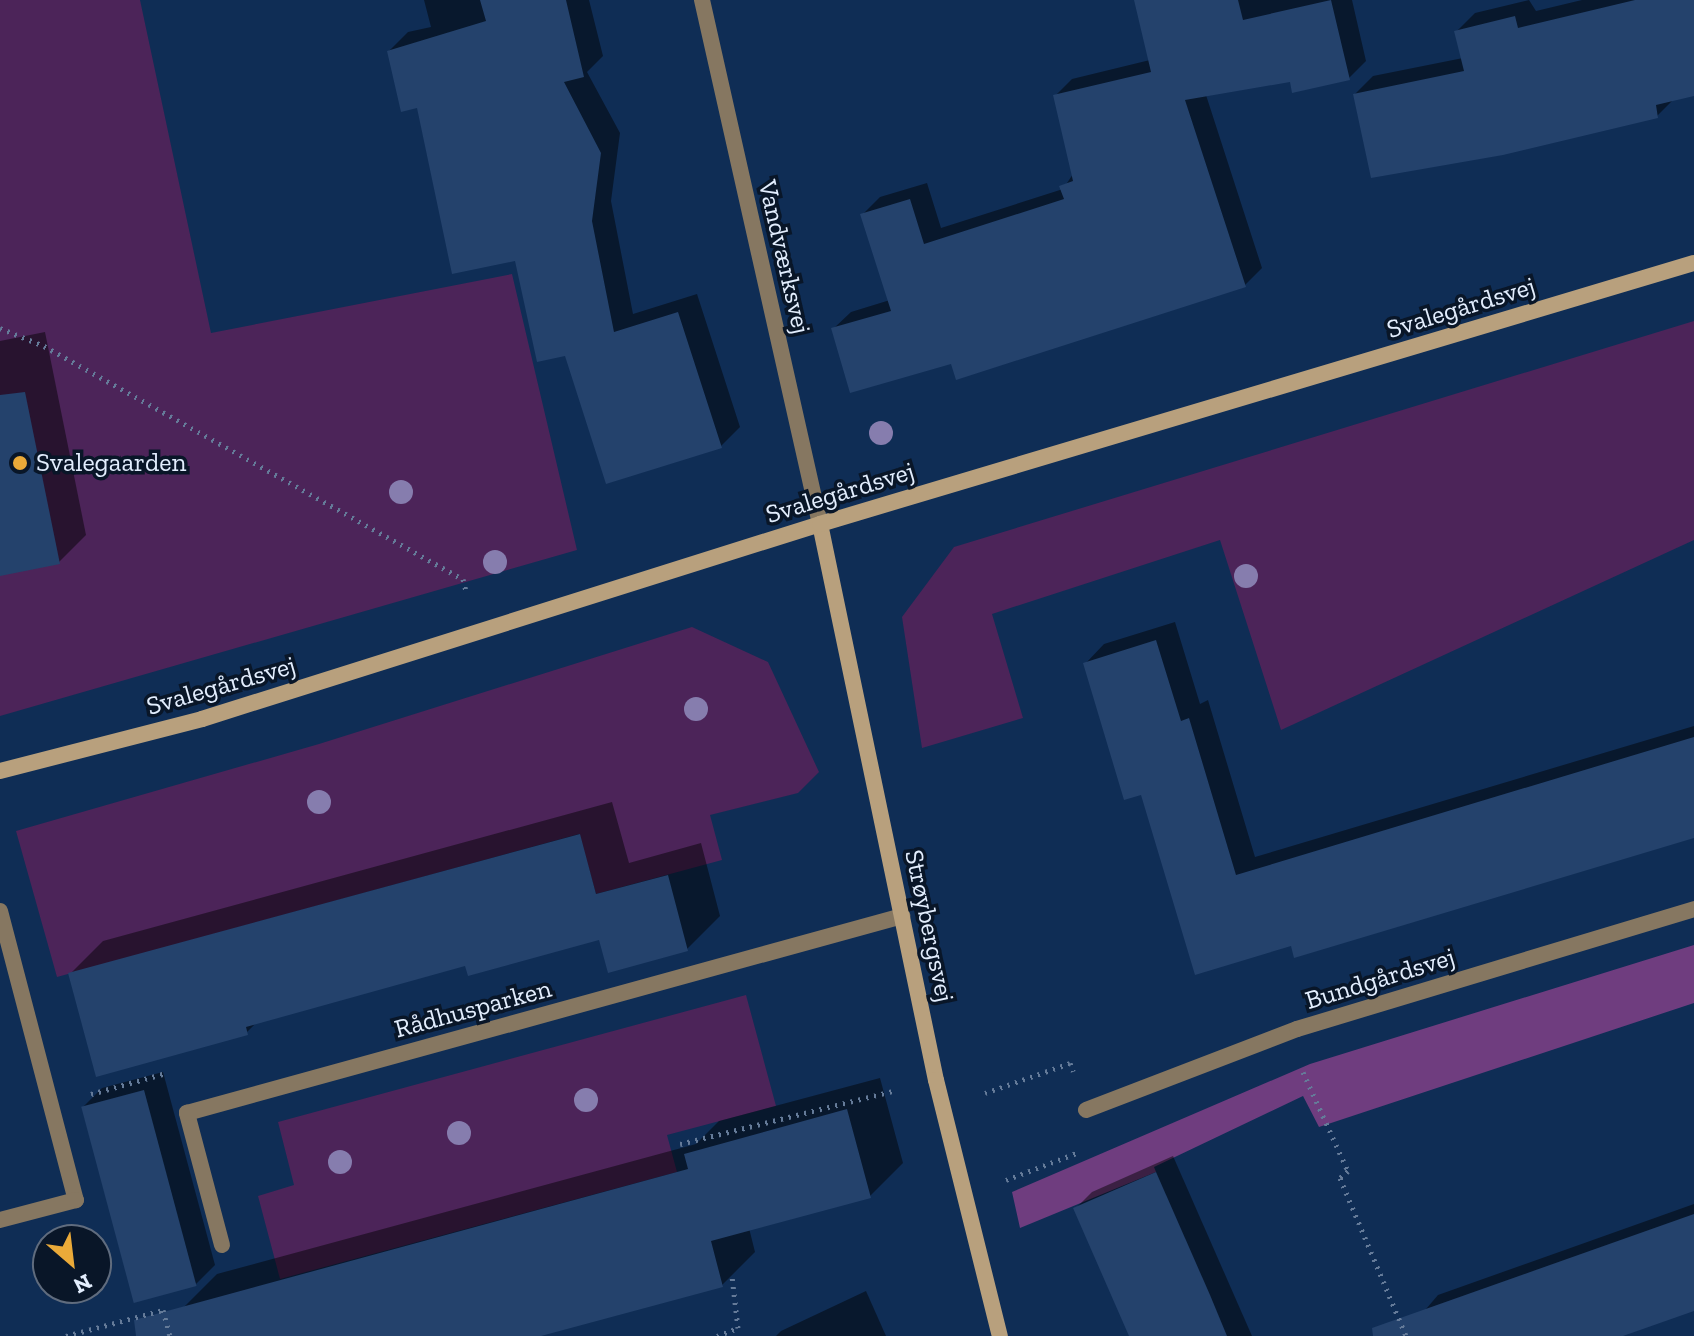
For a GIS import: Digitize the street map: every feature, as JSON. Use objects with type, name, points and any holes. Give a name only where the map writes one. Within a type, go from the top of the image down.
[{"type":"street","name":"Vandværksvej","points":[[702,0],[820,524]]},
{"type":"street","name":"Svalegårdsvej","points":[[0,771],[202,719],[820,524],[1694,263]]},
{"type":"street","name":"Strøybergsvej","points":[[820,524],[936,1080],[1000,1336]]},
{"type":"street","name":"Bundgårdsvej","points":[[1086,1110],[1286,1034],[1694,909]]},
{"type":"street","points":[[0,911],[76,1200],[0,1220]]},
{"type":"street","name":"Rådhusparken","points":[[222,1245],[187,1113],[902,916]]},
{"type":"path","points":[[0,328],[44,346],[463,579],[480,632]]},
{"type":"path","points":[[1286,1034],[1348,1171],[1340,1178],[1406,1336]]},
{"type":"path","points":[[51,1105],[175,1071]]},
{"type":"path","points":[[680,1144],[936,1080]]},
{"type":"path","points":[[717,1336],[738,1328],[732,1276]]},
{"type":"path","points":[[66,1336],[163,1310],[170,1336]]},
{"type":"shaded area","points":[[0,0],[140,0],[211,333],[512,274],[577,550],[0,716]]},
{"type":"shaded area","points":[[1694,321],[1694,540],[1281,730],[1220,540],[992,614],[1023,718],[922,748],[902,617],[954,547]]},
{"type":"shaded area","points":[[692,627],[768,662],[819,772],[798,793],[710,815],[722,860],[596,894],[579,834],[57,977],[16,831],[319,744]]},
{"type":"shaded area","points":[[1694,945],[1694,1003],[1319,1127],[1303,1096],[1154,1167],[1156,1172],[1020,1228],[1012,1192],[1310,1064]]},
{"type":"shaded area","points":[[746,995],[776,1106],[667,1135],[677,1172],[280,1279],[258,1196],[294,1185],[278,1122]]},
{"type":"building","points":[[480,0],[566,0],[584,77],[564,82],[601,153],[592,221],[614,332],[678,312],[722,448],[606,484],[565,356],[537,362],[515,261],[452,274],[417,108],[401,112],[387,51],[486,21]]},
{"type":"building","points":[[1134,0],[1238,0],[1243,20],[1331,0],[1350,80],[1292,93],[1290,82],[1185,100],[1246,287],[956,380],[951,364],[850,393],[831,328],[891,311],[860,214],[910,199],[924,244],[1064,199],[1059,186],[1073,181],[1053,95],[1151,72]]},
{"type":"building","points":[[1635,0],[1694,0],[1694,96],[1656,105],[1658,118],[1503,155],[1371,178],[1353,94],[1464,71],[1454,31],[1515,16],[1518,28]]},
{"type":"building","name":"Svalegaarden","points":[[25,392],[60,564],[0,576],[0,395]]},
{"type":"building","points":[[1156,640],[1181,721],[1189,718],[1236,875],[1694,737],[1694,838],[1294,958],[1291,946],[1195,975],[1141,795],[1124,800],[1083,663]]},
{"type":"building","points":[[580,834],[596,894],[668,875],[688,951],[608,973],[599,940],[468,976],[465,966],[246,1027],[248,1035],[96,1077],[68,973]]},
{"type":"building","points":[[144,1090],[197,1286],[134,1303],[81,1107]]},
{"type":"building","points":[[847,1109],[871,1198],[711,1241],[723,1287],[541,1336],[136,1336],[134,1320],[688,1169],[684,1154]]},
{"type":"building","points":[[1156,1172],[1227,1336],[1129,1336],[1073,1208]]},
{"type":"building","points":[[1694,1214],[1694,1311],[1623,1336],[1373,1336],[1372,1328]]},
{"type":"place","name":"Svalegaarden","points":[[20,463]]}]
